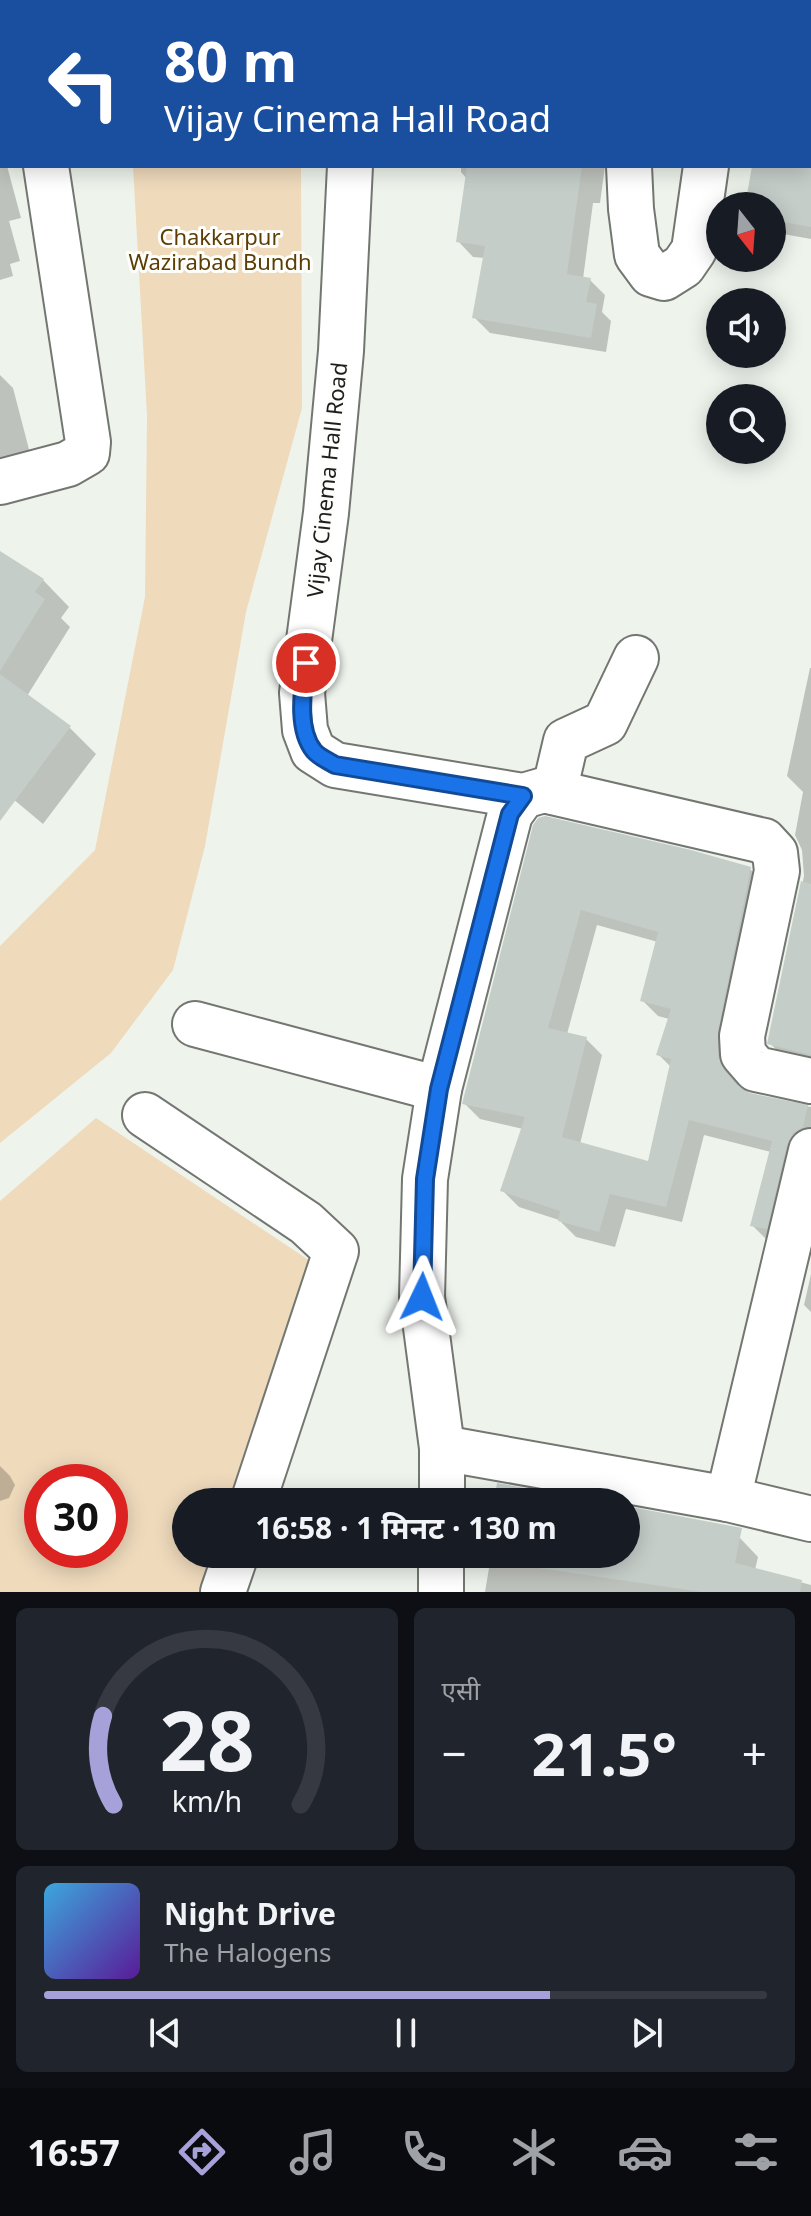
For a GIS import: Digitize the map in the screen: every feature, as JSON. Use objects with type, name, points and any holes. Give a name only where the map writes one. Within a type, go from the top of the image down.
[{"type":"street","points":[[0,482],[68,464],[87,453],[88,442],[46,168]]},
{"type":"street","name":"Vijay Cinema Hall Road","points":[[350,168],[341,351],[326,513],[302,693],[305,730],[313,751],[335,765],[538,794],[764,841],[775,853],[777,871],[742,1036],[743,1054],[756,1069],[811,1081]]},
{"type":"street","points":[[629,168],[637,255],[651,274],[664,278],[683,266],[694,250],[706,168]]},
{"type":"street","points":[[442,1488],[442,1448],[422,1297],[425,1179],[439,1089],[510,814],[538,794],[566,741],[605,723],[636,658]]},
{"type":"street","points":[[195,1024],[439,1089]]},
{"type":"street","points":[[145,1115],[306,1223],[336,1251],[258,1488]]},
{"type":"street","points":[[728,1499],[811,1151]]},
{"type":"street","points":[[442,1448],[728,1499],[811,1519]]},
{"type":"street","points":[[223,1592],[231,1568]]},
{"type":"street","points":[[441,1568],[441,1592]]},
{"type":"green space","name":"Chakkarpur Wazirabad Bundh","points":[[133,168],[301,168],[302,408],[246,612],[205,846],[173,970],[111,1053],[0,1143],[0,946],[95,850],[145,597],[147,415]]},
{"type":"green space","points":[[96,1118],[313,1263],[241,1488],[172,1488],[172,1568],[216,1568],[208,1592],[0,1592],[0,1201]]},
{"type":"building","points":[[467,168],[582,168],[567,274],[591,278],[586,302],[597,304],[591,338],[472,318],[485,246],[456,242]]},
{"type":"building","points":[[752,168],[811,168],[811,227],[786,223],[786,192],[747,192]]},
{"type":"building","points":[[0,551],[44,579],[35,592],[45,599],[0,671]]},
{"type":"building","points":[[0,674],[71,726],[0,821]]},
{"type":"building","points":[[545,816],[751,867],[718,1031],[718,1056],[724,1070],[737,1085],[750,1093],[808,1105],[803,1127],[793,1133],[787,1145],[767,1229],[750,1226],[772,1141],[689,1120],[666,1207],[610,1194],[599,1232],[558,1221],[560,1211],[500,1191],[525,1117],[462,1104],[533,825],[538,818]],"holes":[[[581,910],[658,932],[640,1001],[671,1009],[656,1055],[671,1059],[648,1161],[562,1137],[587,1037],[548,1028]]]},
{"type":"building","points":[[801,881],[811,884],[811,1055],[767,1044]]},
{"type":"building","points":[[497,1483],[525,1488],[496,1488]]},
{"type":"building","points":[[640,1509],[742,1528],[735,1563],[802,1580],[800,1592],[702,1592],[538,1568],[640,1568]]},
{"type":"route","points":[[306,663],[302,693],[305,730],[313,751],[335,765],[523,796],[510,814],[439,1089],[425,1179],[422,1297]]}]
